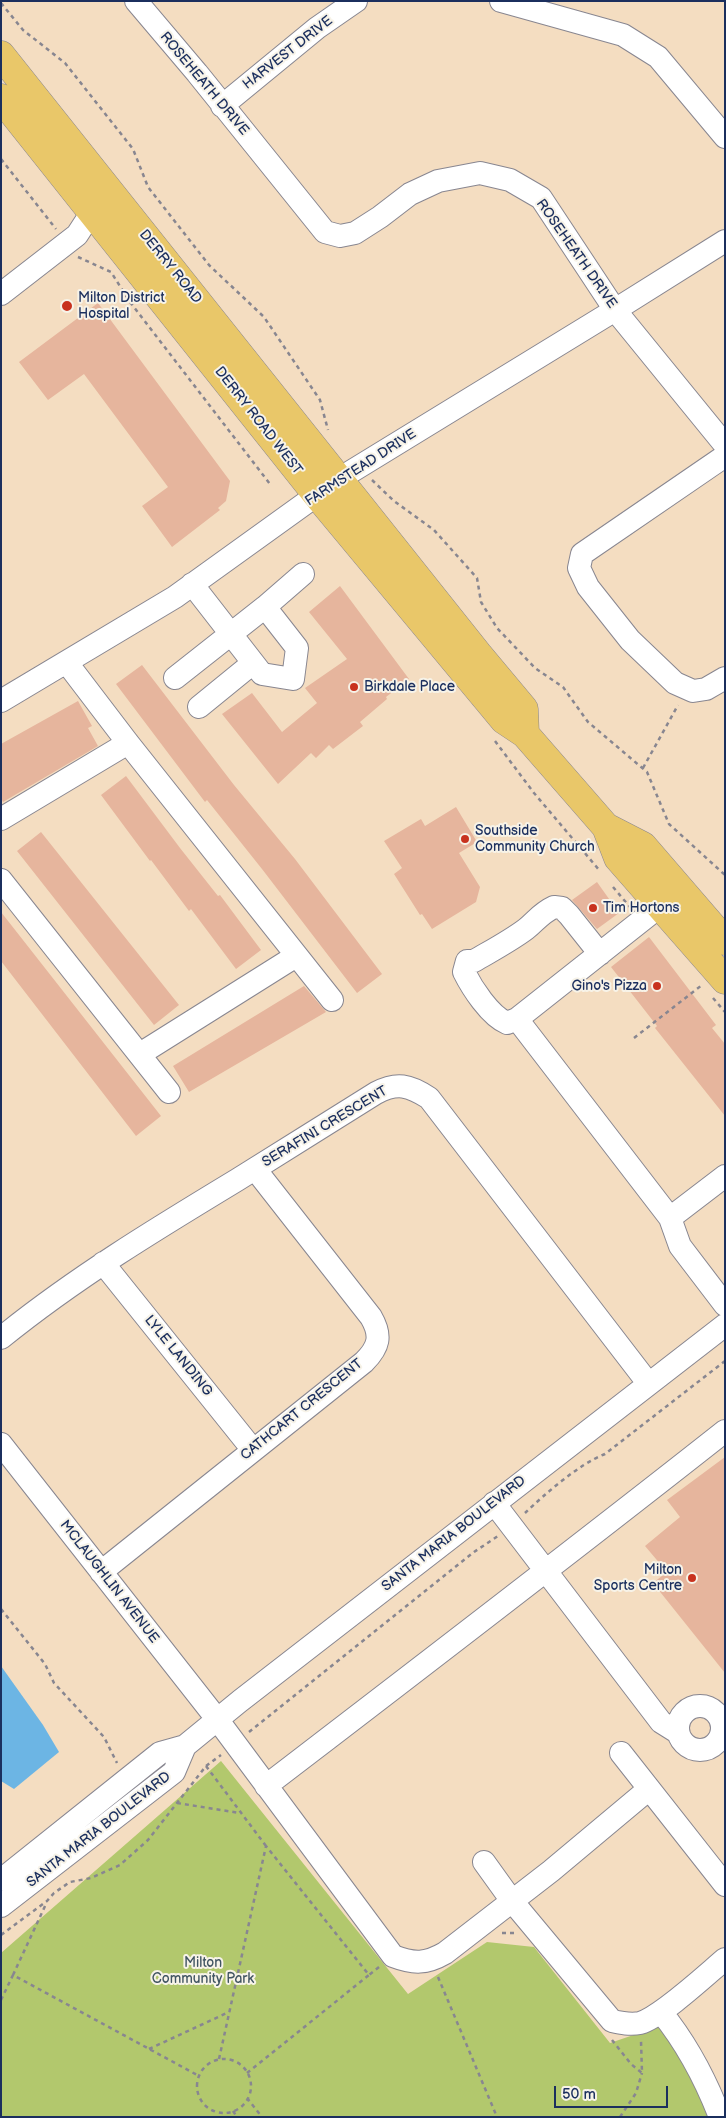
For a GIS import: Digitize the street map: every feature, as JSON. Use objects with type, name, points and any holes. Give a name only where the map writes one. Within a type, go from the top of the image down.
[{"type":"main road","name":"DERRY ROAD","points":[[1,55],[339,480]]},
{"type":"main road","name":"DERRY ROAD WEST","points":[[1,98],[317,495],[504,720],[525,734],[606,828],[618,858],[651,914],[725,980]]},
{"type":"main road","points":[[339,480],[524,709],[525,734]]},
{"type":"main road","name":"DERRY ROAD WEST","points":[[606,828],[643,846],[725,941]]},
{"type":"street","name":"ROSEHEATH DRIVE","points":[[136,1],[197,73],[325,232],[340,236],[355,233],[410,194],[438,181],[480,173],[510,180],[541,198],[615,310],[725,445]]},
{"type":"street","name":"HARVEST DRIVE","points":[[222,106],[318,28],[356,1]]},
{"type":"street","points":[[501,1],[622,35],[658,57],[725,138]]},
{"type":"street","points":[[1,294],[77,235],[92,212]]},
{"type":"street","name":"FARMSTEAD DRIVE","points":[[1,701],[68,663],[192,584],[339,480],[725,241]]},
{"type":"street","points":[[725,456],[582,554],[579,568],[588,587],[630,640],[675,683],[693,691],[706,689],[725,678]]},
{"type":"street","points":[[175,678],[303,574]]},
{"type":"street","points":[[192,584],[262,674],[293,679],[297,648],[264,607]]},
{"type":"street","points":[[68,663],[128,743],[332,1000]]},
{"type":"street","points":[[198,706],[253,663]]},
{"type":"street","points":[[1,819],[128,743]]},
{"type":"street","points":[[1,880],[169,1092]]},
{"type":"street","points":[[600,954],[562,908],[554,907],[536,918],[528,928],[480,957],[468,961],[464,972],[485,1003],[501,1021],[507,1023],[517,1020],[651,914]]},
{"type":"street","points":[[140,1054],[296,956]]},
{"type":"street","points":[[517,1020],[670,1218],[680,1246],[725,1305]]},
{"type":"street","name":"SERAFINI CRESCENT","points":[[1,1338],[32,1313],[103,1263],[389,1086],[401,1086],[415,1089],[429,1098],[648,1383]]},
{"type":"street","name":"CATHCART CRESCENT","points":[[101,1572],[364,1362],[373,1353],[377,1343],[378,1329],[371,1317],[256,1168]]},
{"type":"street","points":[[670,1218],[725,1176]]},
{"type":"street","name":"LYLE LANDING","points":[[103,1263],[253,1450]]},
{"type":"street","name":"SANTA MARIA BOULEVARD","points":[[1,1880],[160,1753],[185,1746],[494,1503],[725,1325]]},
{"type":"street","points":[[266,1786],[546,1572],[725,1431]]},
{"type":"street","name":"MCLAUGHLIN AVENUE","points":[[1,1444],[217,1719],[393,1956]]},
{"type":"street","points":[[494,1503],[661,1722],[678,1732]]},
{"type":"street","points":[[688,1693],[710,1708],[716,1713],[722,1726],[721,1734],[713,1746],[699,1751],[691,1749],[685,1745],[678,1732],[677,1725],[684,1712],[696,1706],[710,1708]]},
{"type":"street","name":"SANTA MARIA BOULEVARD","points":[[1,1906],[174,1772],[185,1746]]},
{"type":"street","points":[[622,1753],[725,1884]]},
{"type":"street","points":[[393,1956],[404,1960],[432,1961],[445,1953],[649,1789]]},
{"type":"street","points":[[484,1862],[512,1901],[612,2021],[627,2024],[640,2023],[661,2012],[725,1959]]},
{"type":"street","points":[[661,2012],[691,2053],[709,2089],[720,2117]]},
{"type":"path","points":[[1,159],[78,256],[111,272],[136,310],[270,484]]},
{"type":"path","points":[[643,768],[688,688]]},
{"type":"path","points":[[493,739],[534,794],[604,876]]},
{"type":"path","points":[[610,883],[651,914]]},
{"type":"path","points":[[634,1038],[702,985],[725,1012]]},
{"type":"path","points":[[1,2000],[47,1902],[54,1893],[70,1882],[91,1878],[120,1865],[148,1840],[206,1766],[474,1552],[512,1526],[536,1502],[592,1459],[604,1454],[725,1360]]},
{"type":"path","points":[[1,1609],[45,1664],[54,1683],[104,1737],[118,1763]]},
{"type":"path","points":[[206,1766],[266,1846],[369,1975]]},
{"type":"path","points":[[177,1803],[241,1813]]},
{"type":"path","points":[[219,2060],[266,1846]]},
{"type":"path","points":[[1,1935],[47,1902]]},
{"type":"path","points":[[494,1934],[516,1933]]},
{"type":"path","points":[[247,2073],[393,1956]]},
{"type":"path","points":[[435,1971],[497,2117]]},
{"type":"path","points":[[13,1975],[199,2076]]},
{"type":"path","points":[[149,2049],[229,2012]]},
{"type":"path","points":[[620,2117],[636,2092],[642,2073],[640,2023]]},
{"type":"path","points":[[607,2034],[631,2064],[642,2073]]},
{"type":"path","points":[[219,2060],[235,2062],[247,2073],[250,2082],[247,2098],[242,2105],[233,2111],[218,2112],[202,2102],[198,2094],[199,2076],[211,2062],[219,2060]]},
{"type":"path","points":[[247,2098],[262,2117]]},
{"type":"path","points":[[233,2111],[238,2117]]},
{"type":"green space","name":"Milton Community Park","points":[[221,1761],[408,1994],[487,1942],[534,1947],[610,2043],[657,2027],[667,2020],[715,2117],[1,2117],[1,1953]]},
{"type":"water","points":[[1,1666],[43,1725],[59,1752],[14,1789],[1,1781]]},
{"type":"building","points":[[98,303],[230,481],[226,501],[218,508],[220,510],[172,547],[142,506],[168,487],[84,374],[48,400],[19,362]]},
{"type":"building","name":"Birkdale Place","points":[[340,586],[409,679],[386,697],[387,699],[360,722],[363,726],[333,749],[329,745],[316,758],[311,753],[278,784],[222,714],[252,693],[282,732],[317,703],[305,688],[347,659],[309,612]]},
{"type":"building","points":[[142,665],[234,785],[295,859],[382,974],[357,993],[262,869],[207,800],[205,802],[116,684]]},
{"type":"building","points":[[78,701],[92,726],[88,728],[98,746],[3,802],[1,798],[1,744]]},
{"type":"building","points":[[126,776],[261,950],[236,969],[191,909],[189,911],[150,861],[101,795]]},
{"type":"building","points":[[456,807],[477,842],[459,853],[480,887],[476,902],[432,929],[422,914],[420,915],[394,874],[402,868],[384,841],[421,819],[425,826]]},
{"type":"building","points":[[41,832],[179,1005],[154,1025],[17,851]]},
{"type":"building","name":"Tim Hortons","points":[[597,882],[619,913],[597,929],[572,900]]},
{"type":"building","points":[[1,912],[161,1116],[136,1136],[1,961]]},
{"type":"building","points":[[649,937],[716,1025],[712,1028],[725,1044],[725,1116],[655,1028],[657,1026],[611,967]]},
{"type":"building","points":[[304,986],[326,1012],[189,1092],[173,1066]]},
{"type":"building","name":"Milton Sports Centre","points":[[725,1457],[725,1673],[653,1583],[667,1572],[645,1546],[680,1517],[667,1500]]},
{"type":"place","name":"Milton District Hospital","points":[[67,306]]},
{"type":"place","name":"Birkdale Place","points":[[354,687]]},
{"type":"place","name":"Southside Community Church","points":[[465,839]]},
{"type":"place","name":"Tim Hortons","points":[[593,908]]},
{"type":"place","name":"Gino's Pizza","points":[[657,986]]},
{"type":"place","name":"Milton Sports Centre","points":[[692,1578]]}]
